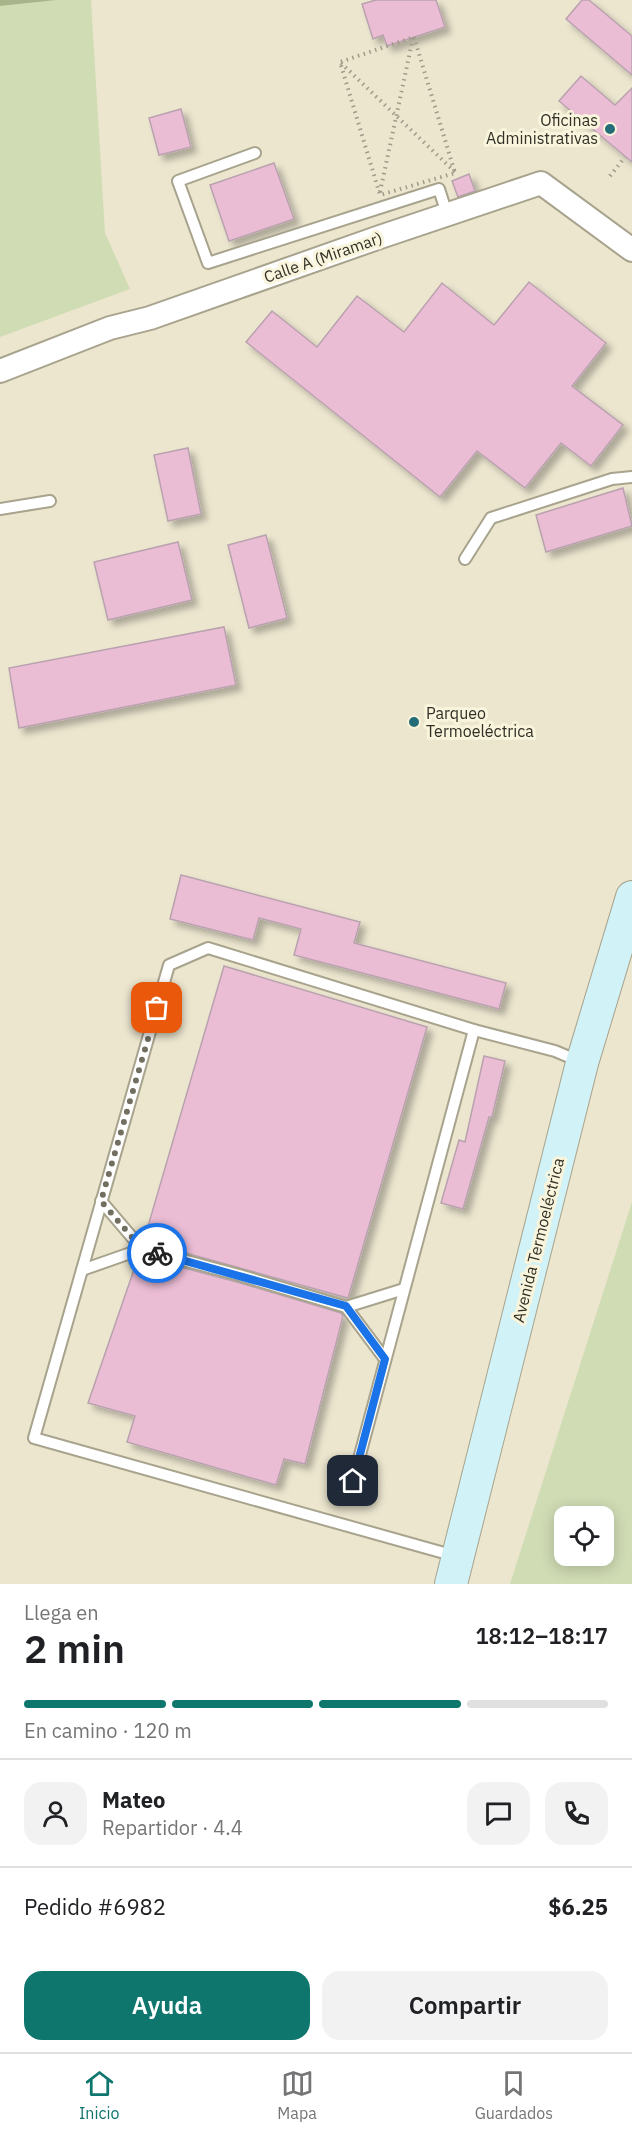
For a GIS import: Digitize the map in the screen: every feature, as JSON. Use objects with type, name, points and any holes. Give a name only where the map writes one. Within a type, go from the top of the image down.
[{"type":"main road","name":"Avenida Termoeléctrica","points":[[454,1570],[582,1063],[632,897]]},
{"type":"street","name":"Calle A (Miramar)","points":[[0,371],[110,328],[150,318],[541,183],[632,250]]},
{"type":"lane","points":[[255,153],[178,181],[208,263],[439,189],[447,214]]},
{"type":"lane","points":[[465,559],[491,518],[612,479],[632,477]]},
{"type":"lane","points":[[0,509],[50,501]]},
{"type":"lane","points":[[454,1570],[34,1438],[169,965],[208,948],[474,1030],[555,1051],[582,1063]]},
{"type":"lane","points":[[353,1481],[474,1030]]},
{"type":"lane","points":[[101,1201],[142,1249]]},
{"type":"lane","points":[[82,1270],[142,1249],[346,1306],[404,1289]]},
{"type":"lane","points":[[346,1306],[385,1359]]},
{"type":"path","points":[[340,62],[414,37]]},
{"type":"path","points":[[380,195],[414,37]]},
{"type":"path","points":[[414,37],[455,172]]},
{"type":"path","points":[[340,62],[455,172]]},
{"type":"path","points":[[340,62],[380,195]]},
{"type":"path","points":[[610,176],[625,157]]},
{"type":"path","points":[[380,195],[455,172]]},
{"type":"green space","points":[[0,0],[57,0],[0,6]]},
{"type":"green space","points":[[57,0],[91,0],[105,233],[130,289],[0,337],[0,6]]},
{"type":"green space","points":[[632,1202],[632,1584],[510,1584]]},
{"type":"building","points":[[376,0],[436,0],[445,27],[387,46],[383,35],[373,39],[362,4]]},
{"type":"building","points":[[582,0],[589,0],[632,36],[632,75],[566,19]]},
{"type":"building","points":[[581,76],[615,105],[632,88],[632,162],[559,101]]},
{"type":"building","points":[[181,109],[191,147],[159,155],[149,118]]},
{"type":"building","points":[[274,163],[294,219],[229,241],[210,185]]},
{"type":"building","points":[[469,174],[475,191],[458,197],[452,181]]},
{"type":"building","points":[[529,282],[606,343],[572,386],[623,425],[591,466],[561,443],[525,488],[477,451],[440,497],[246,342],[272,311],[317,347],[357,296],[404,332],[442,283],[494,325]]},
{"type":"building","points":[[188,448],[201,514],[168,521],[154,455]]},
{"type":"building","points":[[623,488],[632,526],[546,552],[536,515]]},
{"type":"building","points":[[266,535],[287,618],[249,628],[228,545]]},
{"type":"building","points":[[178,542],[192,600],[108,620],[94,562]]},
{"type":"building","points":[[224,627],[236,685],[19,728],[9,668]]},
{"type":"building","points":[[181,875],[360,922],[354,943],[506,983],[499,1009],[294,955],[301,929],[259,918],[253,940],[170,919]]},
{"type":"building","points":[[224,966],[427,1027],[348,1298],[144,1240]]},
{"type":"building","points":[[484,1056],[505,1061],[492,1117],[489,1117],[463,1209],[441,1203],[459,1140],[465,1142]]},
{"type":"building","points":[[142,1257],[237,1282],[341,1313],[343,1316],[305,1464],[284,1459],[276,1485],[127,1442],[135,1416],[88,1403],[138,1258]]},
{"type":"way so far","points":[[157,1008],[101,1201],[142,1249],[157,1253]]},
{"type":"place","name":"Oficinas Administrativas","points":[[610,129]]},
{"type":"place","name":"Parqueo Termoeléctrica","points":[[414,722]]},
{"type":"route","points":[[157,1253],[346,1306],[385,1359],[353,1481]]}]
